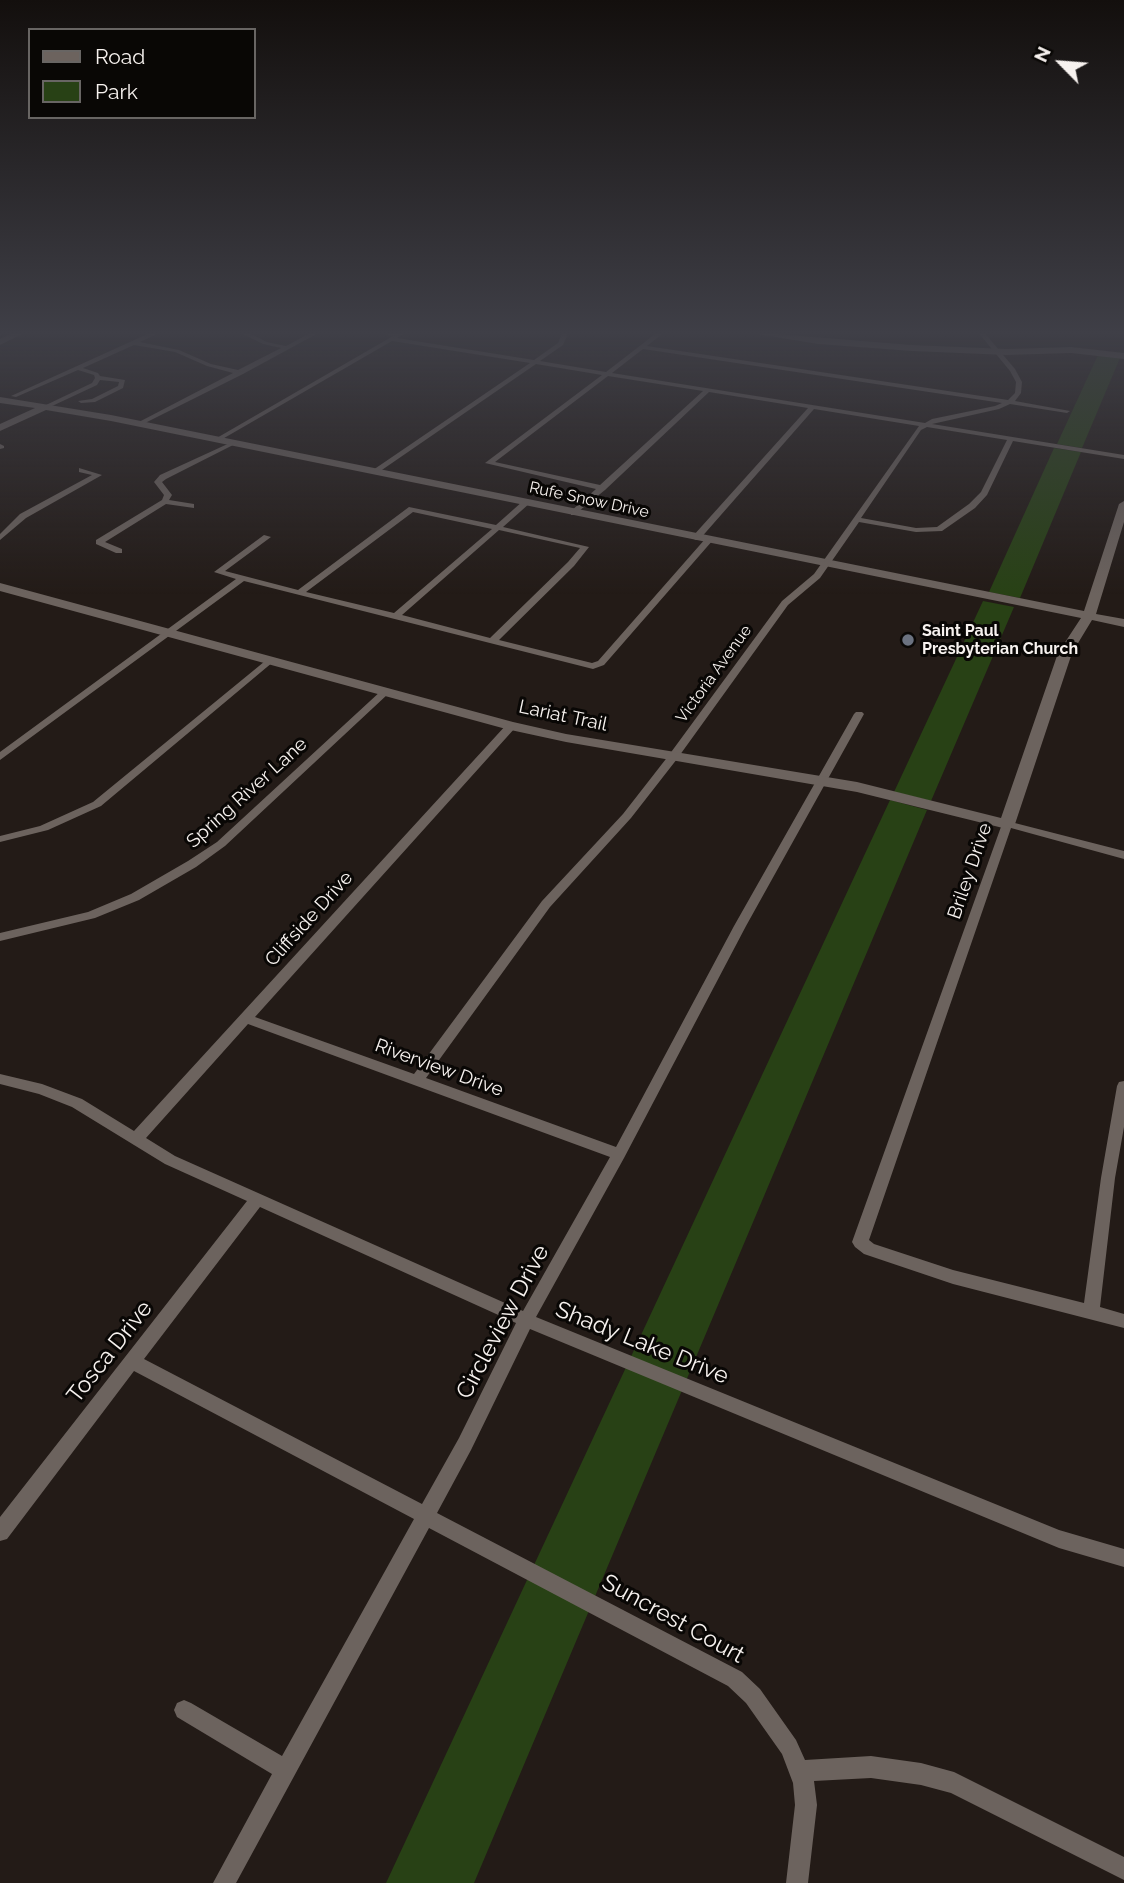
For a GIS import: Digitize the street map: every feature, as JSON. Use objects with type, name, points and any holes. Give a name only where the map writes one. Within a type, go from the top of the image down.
[{"type":"street","points":[[0,428],[20,419]]},
{"type":"street","name":"Rufe Snow Drive","points":[[113,419],[1124,623]]},
{"type":"street","points":[[139,424],[149,419]]},
{"type":"street","points":[[119,551],[99,542],[165,501],[168,495],[158,481],[200,459],[263,419]]},
{"type":"street","points":[[376,472],[452,419]]},
{"type":"street","points":[[549,419],[489,463],[602,488]]},
{"type":"street","points":[[574,513],[677,419]]},
{"type":"street","points":[[218,572],[598,666],[802,419]]},
{"type":"street","points":[[886,419],[1124,457]]},
{"type":"street","points":[[924,425],[940,419]]},
{"type":"street","name":"Victoria Avenue","points":[[417,1081],[547,904],[627,816],[673,757],[785,603],[817,576],[924,425]]},
{"type":"street","points":[[857,519],[916,530],[939,528],[972,506],[984,493],[1011,439]]},
{"type":"street","points":[[0,538],[12,521],[98,475],[82,470]]},
{"type":"street","points":[[165,501],[191,506]]},
{"type":"street","points":[[397,615],[526,503]]},
{"type":"street","name":"Briley Drive","points":[[1091,1312],[1013,1294],[869,1249],[860,1241],[1065,653],[1089,616],[1124,504]]},
{"type":"street","points":[[299,593],[408,511],[416,509],[585,547],[492,641]]},
{"type":"street","points":[[218,572],[267,537]]},
{"type":"street","points":[[0,757],[241,579]]},
{"type":"street","name":"Lariat Trail","points":[[0,587],[511,726],[673,757],[857,787],[1124,855]]},
{"type":"street","points":[[0,839],[44,828],[97,804],[270,660]]},
{"type":"street","name":"Spring River Lane","points":[[0,937],[91,915],[135,897],[192,864],[221,844],[384,692]]},
{"type":"street","name":"Circleview Drive","points":[[224,1883],[426,1515],[526,1321],[620,1154],[740,926],[859,714]]},
{"type":"street","name":"Cliffside Drive","points":[[136,1139],[511,726]]},
{"type":"street","name":"Riverview Drive","points":[[245,1018],[620,1154]]},
{"type":"street","name":"Shady Lake Drive","points":[[0,1079],[42,1089],[77,1103],[170,1160],[526,1321],[1059,1539],[1124,1558]]},
{"type":"street","points":[[1124,1086],[1108,1178],[1091,1312],[1124,1321]]},
{"type":"street","name":"Tosca Drive","points":[[0,1532],[256,1201]]},
{"type":"street","name":"Suncrest Court","points":[[131,1361],[735,1679],[754,1696],[789,1746],[799,1771],[806,1805],[797,1883]]},
{"type":"street","points":[[184,1710],[285,1770]]},
{"type":"street","points":[[799,1771],[871,1767],[921,1774],[954,1783],[1124,1869]]},
{"type":"green space","points":[[1069,419],[1094,419],[1082,448],[1057,444]]},
{"type":"green space","points":[[1054,448],[1081,452],[1020,598],[989,592]]},
{"type":"green space","points":[[983,601],[1014,607],[931,801],[894,792]]},
{"type":"green space","points":[[890,800],[927,810],[474,1883],[386,1883]]},
{"type":"place","name":"Saint Paul Presbyterian Church","points":[[908,640]]}]
